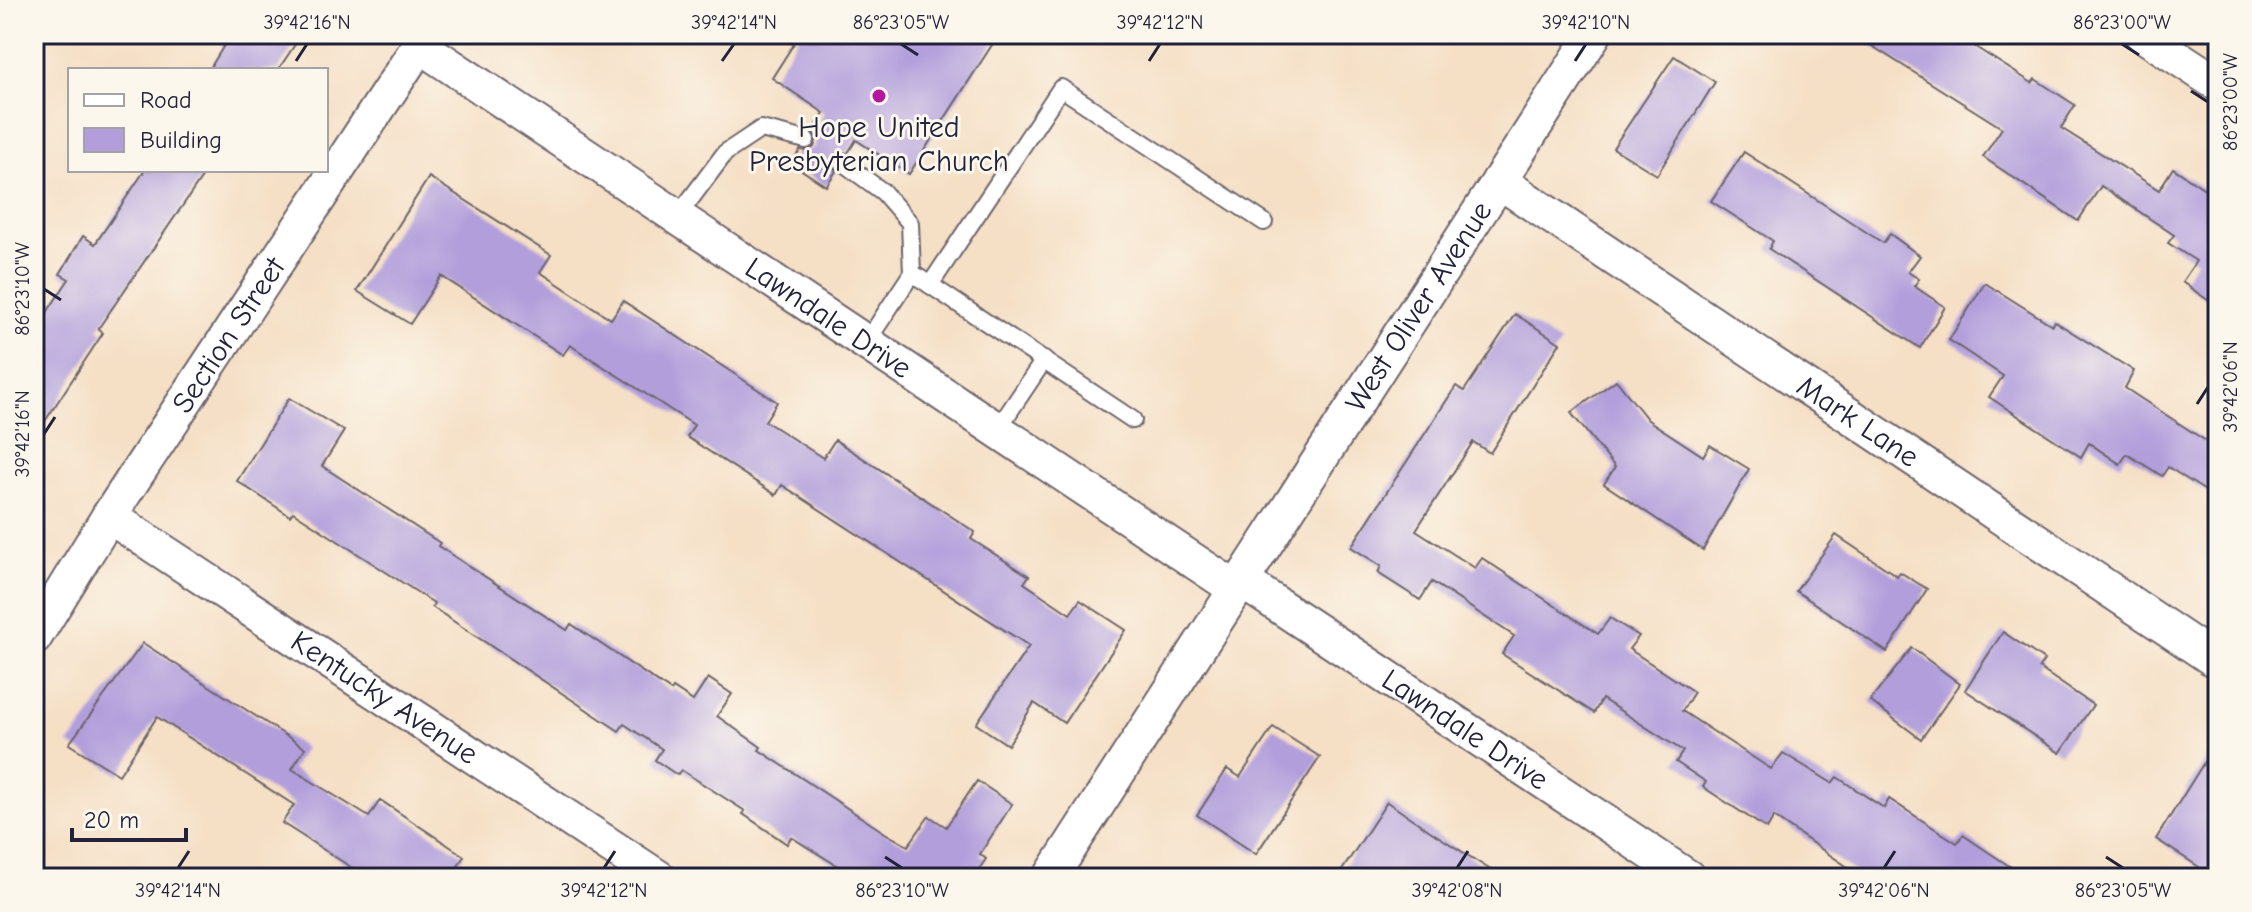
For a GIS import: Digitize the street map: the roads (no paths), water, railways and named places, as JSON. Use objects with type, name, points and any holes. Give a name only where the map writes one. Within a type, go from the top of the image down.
[{"type":"street","name":"West Oliver Avenue","points":[[1050,878],[1594,34]]},
{"type":"street","points":[[2142,34],[2218,84]]},
{"type":"street","name":"Lawndale Drive","points":[[423,40],[677,217],[997,430],[1689,878]]},
{"type":"street","name":"Section Street","points":[[34,638],[109,516],[423,40]]},
{"type":"street","name":"Mark Lane","points":[[1499,181],[2218,662]]},
{"type":"street","name":"Kentucky Avenue","points":[[109,516],[659,878]]},
{"type":"lane","points":[[930,285],[1061,88],[1264,222]]},
{"type":"lane","points":[[677,217],[725,153],[761,129],[806,140]]},
{"type":"lane","points":[[842,162],[883,192],[910,223],[912,273],[866,343]]},
{"type":"lane","points":[[912,273],[1133,420]]},
{"type":"lane","points":[[997,430],[1044,360]]},
{"type":"place","name":"Hope United Presbyterian Church","points":[[879,96]]}]
